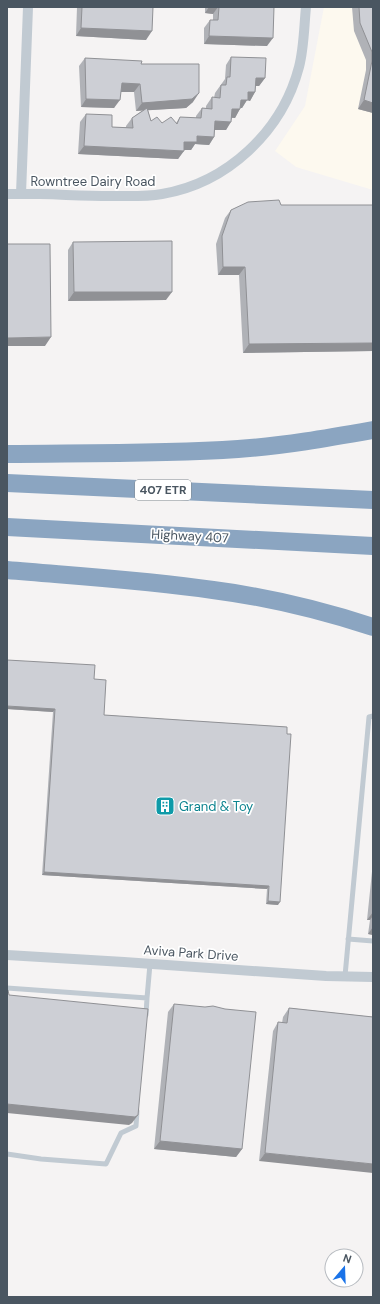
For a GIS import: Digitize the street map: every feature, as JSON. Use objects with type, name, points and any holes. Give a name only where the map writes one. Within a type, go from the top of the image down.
[{"type":"highway","points":[[7,454],[168,452],[239,449],[305,442],[373,430]]},
{"type":"highway","name":"407 ETR","points":[[7,483],[373,500]]},
{"type":"highway","points":[[318,497],[373,497]]},
{"type":"highway","name":"Highway 407","points":[[7,527],[373,546]]},
{"type":"highway","points":[[220,538],[373,557]]},
{"type":"highway","points":[[7,570],[154,582],[214,590],[274,600],[373,627]]},
{"type":"street","points":[[21,194],[28,7]]},
{"type":"street","name":"Rowntree Dairy Road","points":[[7,194],[124,196],[161,194],[186,188],[213,177],[231,165],[250,149],[269,129],[284,104],[298,68],[302,50],[306,7]]},
{"type":"street","name":"Aviva Park Drive","points":[[7,956],[373,977]]},
{"type":"lane","points":[[345,976],[369,717],[373,716]]},
{"type":"lane","points":[[348,940],[373,942]]},
{"type":"lane","points":[[146,1024],[150,964]]},
{"type":"lane","points":[[7,988],[147,998]]},
{"type":"lane","points":[[7,1154],[41,1159],[106,1164],[121,1133],[136,1126],[138,1102]]},
{"type":"shaded area","points":[[324,7],[373,7],[373,190],[296,167],[275,151],[305,106]]},
{"type":"building","points":[[82,7],[153,7],[152,31],[81,28]]},
{"type":"building","points":[[219,7],[274,7],[273,38],[209,36],[210,20],[218,20]]},
{"type":"building","points":[[359,7],[373,7],[373,103],[364,100],[372,61],[372,52],[360,23]]},
{"type":"building","points":[[231,57],[266,58],[265,78],[256,78],[255,92],[248,92],[248,100],[241,100],[240,109],[232,109],[231,122],[215,121],[214,137],[197,136],[197,142],[184,142],[184,151],[84,146],[86,114],[112,115],[112,127],[133,128],[132,118],[147,108],[151,121],[157,117],[162,123],[171,117],[177,124],[180,117],[201,118],[202,108],[212,109],[212,97],[220,98],[221,85],[226,85],[227,77],[230,77]]},
{"type":"building","points":[[85,58],[142,61],[141,64],[199,64],[199,93],[192,99],[142,103],[140,84],[122,83],[120,100],[86,99]]},
{"type":"building","points":[[279,200],[281,205],[373,205],[373,343],[249,344],[245,267],[223,267],[222,236],[231,210],[248,202]]},
{"type":"building","points":[[172,241],[172,292],[74,292],[73,242]]},
{"type":"building","points":[[7,244],[50,244],[51,337],[7,338]]},
{"type":"building","name":"Grand & Toy","points":[[7,660],[95,665],[94,679],[106,680],[104,715],[287,727],[287,734],[291,734],[280,902],[268,901],[269,886],[44,872],[55,709],[7,706]]},
{"type":"building","points":[[7,990],[9,995],[148,1009],[138,1115],[135,1117],[7,1104]]},
{"type":"building","points":[[174,1004],[205,1007],[213,1006],[225,1009],[256,1012],[242,1149],[160,1141]]},
{"type":"building","points":[[289,1008],[373,1017],[373,1164],[265,1153],[278,1022],[287,1023]]},
{"type":"place","name":"Grand & Toy","points":[[165,806]]}]
